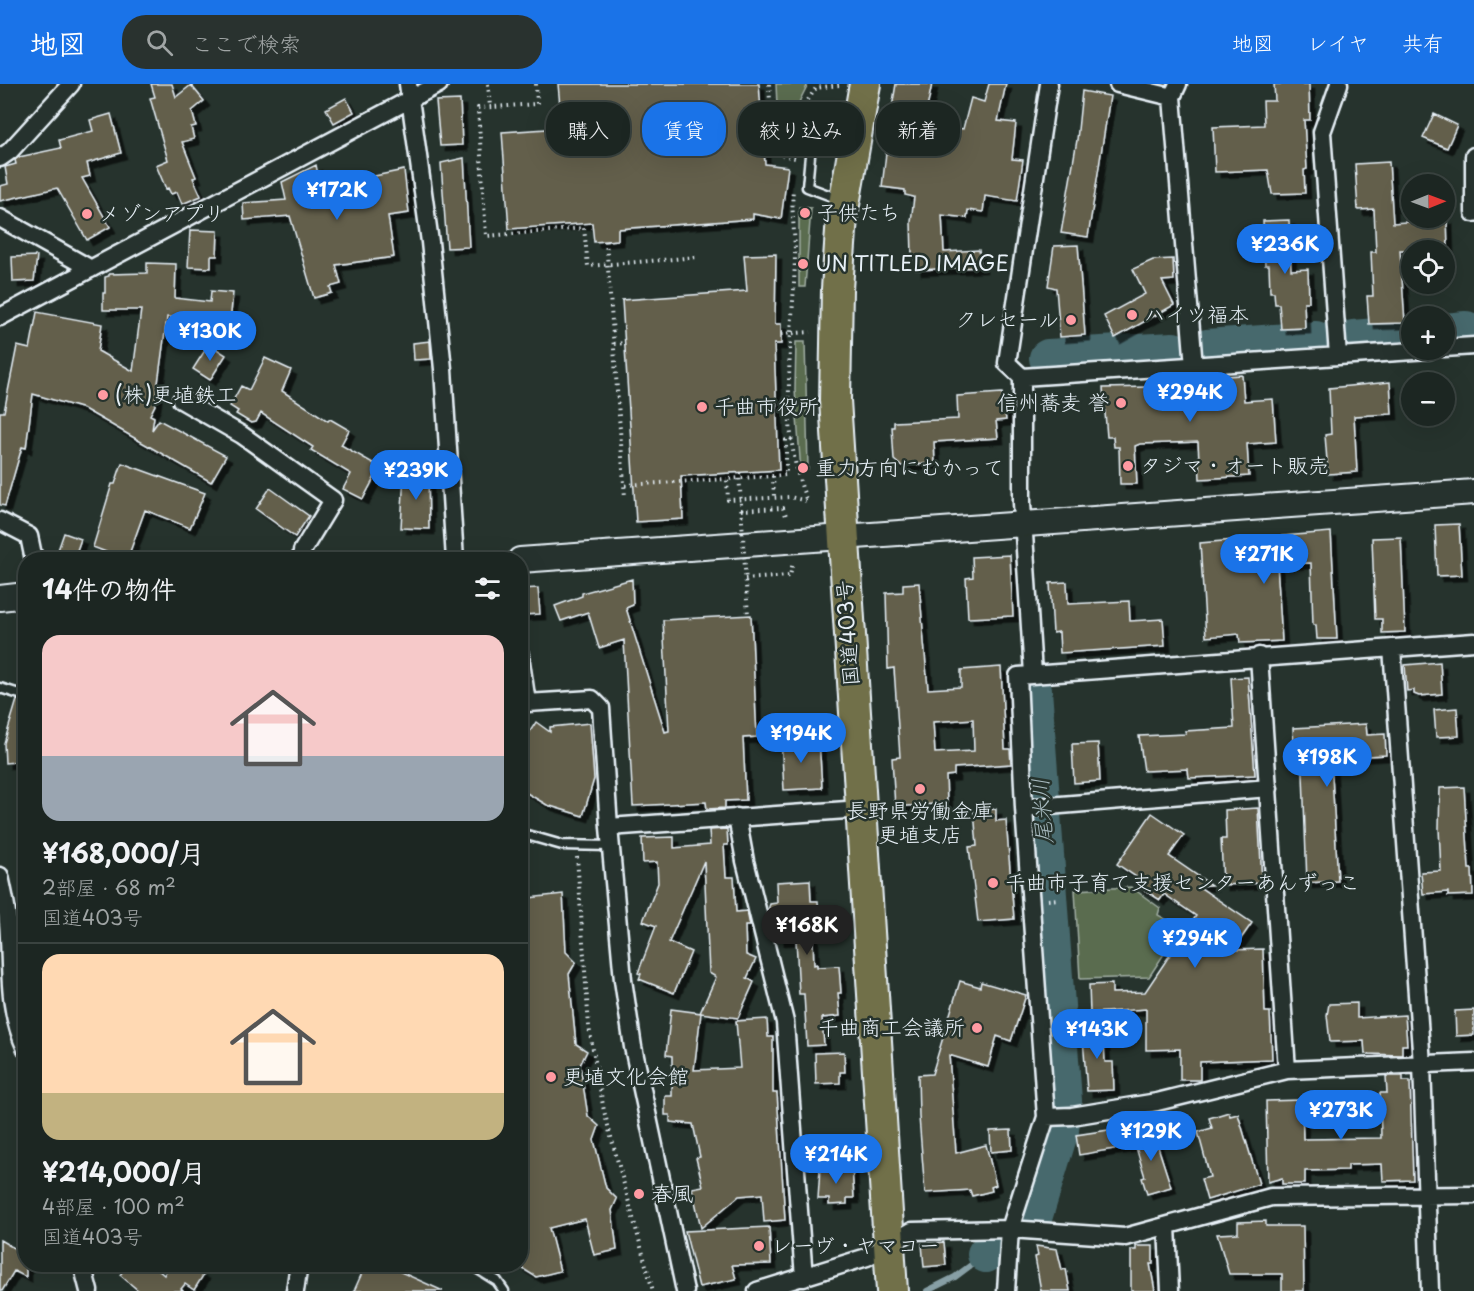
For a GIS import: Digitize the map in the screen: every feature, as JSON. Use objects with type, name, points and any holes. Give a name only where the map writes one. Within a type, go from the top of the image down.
[{"type":"highway","name":"国道403号","points":[[855,92],[837,289],[835,400],[842,538],[892,1291]]},
{"type":"street","points":[[0,158],[71,84]]},
{"type":"street","points":[[0,317],[91,269],[410,91],[439,84]]},
{"type":"street","points":[[1033,674],[1024,524],[1022,377],[1007,363],[1049,84]]},
{"type":"street","points":[[1118,84],[1175,91],[1194,367]]},
{"type":"street","points":[[1338,356],[1322,132],[1339,84]]},
{"type":"street","points":[[410,91],[443,369],[454,552]]},
{"type":"street","points":[[1474,156],[1474,213]]},
{"type":"street","points":[[0,218],[91,269]]},
{"type":"street","points":[[1455,347],[1474,346]]},
{"type":"street","points":[[1022,377],[1401,352]]},
{"type":"street","points":[[181,400],[242,435],[333,500],[302,552]]},
{"type":"street","points":[[528,559],[1474,492]]},
{"type":"street","points":[[0,521],[29,536],[32,552]]},
{"type":"street","points":[[0,598],[18,596]]},
{"type":"street","points":[[1006,1291],[1010,1229],[1049,1117],[1018,676],[1259,656],[1474,642]]},
{"type":"street","points":[[1392,648],[1422,1064],[1430,1291]]},
{"type":"street","points":[[1259,656],[1287,1070]]},
{"type":"street","points":[[528,703],[592,699],[601,708],[610,846],[623,980],[633,1047],[685,1291]]},
{"type":"street","points":[[1028,808],[1269,788]]},
{"type":"street","points":[[609,827],[861,809]]},
{"type":"street","points":[[737,817],[745,861],[785,1022],[804,1278]]},
{"type":"street","points":[[0,876],[8,921],[9,987],[18,1031]]},
{"type":"street","points":[[1049,1117],[1072,1116],[1157,1102],[1287,1070],[1474,1062]]},
{"type":"street","points":[[758,1291],[867,1257],[912,1231],[1010,1229],[1125,1237],[1271,1197],[1474,1195]]},
{"type":"street","points":[[1167,1226],[1170,1291]]},
{"type":"street","points":[[84,1272],[89,1291]]},
{"type":"street","points":[[294,1291],[298,1272]]},
{"type":"lane","points":[[845,202],[807,187],[811,145],[818,109],[855,92]]},
{"type":"lane","points":[[0,688],[18,694]]},
{"type":"lane","points":[[528,835],[577,848],[610,846]]},
{"type":"lane","points":[[483,1272],[497,1281],[504,1291]]},
{"type":"path","points":[[488,84],[490,107]]},
{"type":"path","points":[[536,84],[537,104],[478,108],[486,236],[584,228],[588,266],[698,257]]},
{"type":"path","points":[[769,84],[773,153],[795,158],[795,168]]},
{"type":"path","points":[[808,102],[816,88],[855,92]]},
{"type":"path","points":[[727,479],[728,500],[790,497],[807,501],[799,484],[792,439],[791,333],[795,255],[793,186]]},
{"type":"path","points":[[606,241],[625,497]]},
{"type":"path","points":[[781,334],[812,332]]},
{"type":"path","points":[[614,344],[625,343]]},
{"type":"path","points":[[624,485],[786,475],[786,440],[792,439]]},
{"type":"path","points":[[740,473],[748,616]]},
{"type":"path","points":[[773,476],[774,497]]},
{"type":"path","points":[[741,510],[783,508],[789,522]]},
{"type":"path","points":[[745,579],[790,576],[793,561]]},
{"type":"path","points":[[577,848],[589,1027],[604,1111],[653,1291]]},
{"type":"green space","points":[[776,84],[808,84],[800,102],[777,102]]},
{"type":"green space","points":[[799,207],[811,208],[805,287],[799,287]]},
{"type":"green space","points":[[796,342],[805,342],[808,469],[801,472],[795,390]]},
{"type":"green space","points":[[1131,887],[1160,908],[1158,915],[1181,928],[1149,977],[1080,979],[1075,890]]},
{"type":"building","points":[[151,84],[172,84],[176,97],[191,85],[204,101],[192,111],[196,126],[191,127],[194,139],[182,142],[201,196],[182,204],[177,192],[171,194],[168,188],[166,189],[156,165],[168,160],[150,98],[155,97]]},
{"type":"building","points":[[558,84],[759,84],[760,102],[738,102],[738,156],[764,156],[765,164],[788,167],[781,219],[753,214],[753,219],[618,229],[618,240],[594,242],[592,223],[509,229],[502,132],[546,129],[546,156],[630,156],[630,102],[560,102]]},
{"type":"building","points":[[896,84],[932,84],[928,102],[893,102]]},
{"type":"building","points":[[989,84],[1006,84],[998,121],[1016,123],[1012,159],[1023,160],[1017,201],[985,196],[983,212],[968,210],[967,218],[942,215],[944,252],[979,250],[981,267],[916,270],[915,255],[912,255],[911,222],[914,197],[905,195],[905,190],[882,187],[886,156],[960,156],[960,129],[963,129],[971,98],[984,102]]},
{"type":"building","points":[[1274,84],[1309,84],[1310,120],[1304,120],[1307,169],[1304,170],[1305,193],[1272,194],[1268,170],[1215,172],[1213,127],[1264,125],[1263,101],[1275,101]]},
{"type":"building","points":[[1082,91],[1110,96],[1088,237],[1061,233],[1077,140]]},
{"type":"building","points":[[346,98],[354,112],[334,123],[326,109]]},
{"type":"building","points":[[460,100],[462,145],[440,146],[436,101]]},
{"type":"building","points":[[111,114],[121,153],[87,163],[90,176],[82,178],[110,227],[87,240],[57,188],[0,201],[0,186],[8,184],[5,167],[16,164],[15,160],[19,157],[61,148],[59,140],[93,131],[90,120]]},
{"type":"building","points":[[1434,114],[1457,125],[1447,148],[1423,138]]},
{"type":"building","points":[[464,158],[469,247],[447,248],[441,163]]},
{"type":"building","points":[[1389,162],[1393,223],[1401,222],[1401,228],[1447,228],[1448,240],[1401,240],[1401,294],[1403,294],[1404,306],[1401,306],[1401,323],[1369,324],[1367,296],[1373,296],[1371,252],[1376,252],[1374,209],[1358,210],[1355,164]]},
{"type":"building","points":[[316,165],[320,184],[330,183],[331,185],[404,170],[409,213],[388,216],[394,257],[336,265],[341,284],[330,287],[332,293],[314,298],[290,216],[244,220],[243,203],[286,200],[282,182]]},
{"type":"building","points":[[1289,220],[1291,270],[1308,269],[1309,302],[1304,302],[1305,328],[1281,329],[1279,304],[1275,304],[1274,292],[1270,292],[1269,265],[1265,265],[1263,221]]},
{"type":"building","points":[[190,230],[218,231],[217,256],[211,256],[211,268],[188,267]]},
{"type":"building","points":[[1078,245],[1085,335],[1060,337],[1056,288],[1048,286],[1054,246]]},
{"type":"building","name":"千曲市役所","points":[[776,254],[775,324],[781,324],[781,344],[774,344],[779,470],[681,476],[683,519],[636,522],[622,300],[747,291],[744,255]]},
{"type":"building","points":[[37,256],[34,281],[13,282],[12,257]]},
{"type":"building","points":[[1173,259],[1174,280],[1162,281],[1174,305],[1115,338],[1104,316],[1145,294],[1133,269],[1153,260]]},
{"type":"building","points":[[147,263],[176,264],[175,298],[210,302],[211,291],[233,293],[230,323],[167,317],[155,405],[150,415],[154,417],[152,430],[159,420],[226,456],[211,482],[84,409],[33,394],[26,448],[22,447],[5,506],[0,505],[0,412],[4,412],[17,346],[30,349],[37,312],[102,324],[98,351],[133,371],[141,310],[103,310],[105,277],[109,274],[147,273]]},
{"type":"building","points":[[430,341],[431,359],[414,360],[413,343]]},
{"type":"building","points":[[209,344],[226,355],[210,380],[193,369]]},
{"type":"building","points":[[265,358],[291,370],[282,391],[328,421],[330,419],[349,430],[341,445],[380,467],[363,499],[343,489],[351,474],[311,450],[313,447],[261,413],[256,422],[251,423],[236,414],[238,411],[230,406],[241,386],[249,390]]},
{"type":"building","points":[[1242,375],[1244,401],[1273,399],[1276,442],[1247,444],[1249,476],[1200,479],[1198,442],[1140,444],[1135,446],[1137,484],[1120,484],[1119,447],[1114,447],[1113,437],[1107,437],[1103,388],[1195,386],[1194,378]]},
{"type":"building","points":[[1390,382],[1392,414],[1354,416],[1357,472],[1328,474],[1325,435],[1331,434],[1329,388]]},
{"type":"building","points":[[1002,393],[1006,420],[996,421],[998,438],[934,442],[935,463],[901,466],[894,460],[892,427],[894,427],[894,422],[958,419],[957,396]]},
{"type":"building","points":[[122,463],[205,493],[190,528],[145,510],[130,552],[106,552],[93,547],[112,484],[115,484]]},
{"type":"building","points":[[404,472],[428,472],[429,529],[401,528]]},
{"type":"building","points":[[270,488],[309,516],[295,537],[256,509]]},
{"type":"building","points":[[1459,524],[1462,575],[1437,576],[1435,525]]},
{"type":"building","points":[[1331,532],[1337,639],[1317,639],[1316,625],[1313,625],[1311,563],[1277,564],[1282,641],[1240,643],[1239,634],[1206,637],[1200,543]]},
{"type":"building","points":[[64,533],[81,539],[76,552],[58,550]]},
{"type":"building","points":[[1401,537],[1405,632],[1382,633],[1382,619],[1375,619],[1372,538]]},
{"type":"building","points":[[1010,555],[1013,616],[968,618],[966,578],[973,577],[972,557]]},
{"type":"building","points":[[632,579],[633,605],[626,608],[665,732],[669,731],[663,620],[751,615],[757,737],[743,738],[746,800],[725,801],[725,808],[707,809],[706,802],[633,806],[624,640],[599,648],[588,612],[561,621],[555,606],[582,596],[582,593]]},
{"type":"building","points":[[1067,582],[1068,604],[1129,601],[1130,621],[1163,619],[1165,646],[1060,653],[1059,632],[1053,633],[1050,583]]},
{"type":"building","points":[[919,583],[928,689],[961,687],[961,670],[1001,667],[1005,749],[1010,749],[1011,764],[954,768],[954,775],[946,776],[947,803],[895,807],[892,758],[900,757],[894,668],[888,669],[886,593],[903,592],[903,584]],"holes":[[[973,719],[974,751],[935,753],[933,722]]]},
{"type":"building","points":[[538,588],[540,614],[528,615],[528,589]]},
{"type":"building","points":[[1440,662],[1442,694],[1419,696],[1414,694],[1414,690],[1407,691],[1405,665]]},
{"type":"building","points":[[1248,677],[1255,775],[1189,778],[1188,769],[1144,771],[1139,736],[1186,734],[1185,731],[1234,728],[1231,678]]},
{"type":"building","points":[[18,700],[18,762],[5,763],[4,743]]},
{"type":"building","points":[[1457,708],[1459,736],[1436,737],[1434,710]]},
{"type":"building","points":[[536,722],[550,732],[550,727],[590,723],[594,779],[583,816],[547,805],[528,794],[528,734]]},
{"type":"building","points":[[1366,724],[1367,735],[1385,734],[1386,755],[1331,758],[1338,881],[1307,883],[1302,747],[1294,748],[1293,728]]},
{"type":"building","points":[[804,737],[805,740],[819,739],[822,788],[784,790],[781,738]]},
{"type":"building","points":[[1098,743],[1100,781],[1074,783],[1072,744]]},
{"type":"building","points":[[1464,787],[1469,869],[1472,869],[1473,895],[1448,896],[1448,892],[1423,894],[1421,872],[1441,871],[1440,788]]},
{"type":"building","points":[[1258,808],[1262,883],[1223,885],[1221,839],[1226,839],[1225,810]]},
{"type":"building","points":[[996,809],[996,821],[1006,820],[1014,919],[978,922],[969,847],[977,846],[974,811]]},
{"type":"building","points":[[1152,813],[1184,835],[1169,856],[1211,885],[1198,886],[1252,923],[1233,950],[1263,949],[1265,1012],[1270,1012],[1272,1059],[1200,1062],[1200,1080],[1180,1080],[1180,1049],[1146,1050],[1146,1009],[1090,1013],[1089,985],[1112,984],[1112,993],[1145,992],[1196,916],[1164,894],[1160,900],[1138,886],[1142,881],[1117,864]]},
{"type":"building","points":[[727,829],[728,845],[724,845],[726,877],[734,877],[736,912],[747,911],[750,926],[745,926],[746,955],[756,959],[747,978],[754,982],[738,1018],[700,1013],[716,977],[709,973],[704,861],[669,942],[691,952],[674,993],[639,979],[641,974],[638,973],[656,926],[643,921],[658,883],[657,862],[643,863],[642,838],[674,837],[674,848],[710,845],[709,830]]},
{"type":"building","points":[[810,880],[811,901],[818,901],[819,917],[812,917],[814,965],[817,964],[817,967],[839,966],[841,993],[838,993],[840,1016],[822,1018],[824,1045],[807,1046],[804,994],[799,994],[796,939],[779,940],[778,926],[772,926],[768,910],[770,904],[777,903],[776,882]]},
{"type":"building","name":"更埴文化会館","points":[[563,894],[566,952],[576,962],[569,974],[576,1044],[587,1051],[580,1065],[588,1116],[599,1126],[594,1140],[606,1188],[617,1199],[612,1210],[617,1250],[594,1255],[585,1219],[549,1228],[560,1271],[536,1277],[528,1272],[528,898]]},
{"type":"building","points":[[960,981],[980,987],[981,982],[1026,995],[1011,1041],[997,1036],[988,1067],[949,1055],[956,1153],[986,1145],[996,1185],[991,1187],[992,1191],[972,1196],[970,1190],[925,1193],[919,1117],[918,1075],[932,1074]]},
{"type":"building","points":[[1357,1003],[1357,1018],[1405,1015],[1407,1045],[1402,1045],[1402,1055],[1365,1054],[1364,1041],[1330,1042],[1327,1015],[1329,1004]]},
{"type":"building","points":[[671,1009],[701,1013],[694,1070],[740,1068],[736,1021],[767,1019],[768,1037],[773,1037],[773,1093],[777,1093],[785,1220],[764,1222],[762,1194],[739,1196],[701,1228],[692,1188],[703,1186],[696,1158],[700,1157],[693,1124],[670,1122],[670,1115],[665,1115],[665,1096],[672,1096],[672,1056],[666,1055]]},
{"type":"building","points":[[1474,1010],[1474,1035],[1456,1036],[1455,1011]]},
{"type":"building","points":[[1103,1024],[1105,1062],[1113,1062],[1114,1090],[1087,1091],[1082,1025]]},
{"type":"building","points":[[844,1052],[845,1072],[840,1072],[840,1083],[816,1084],[815,1053]]},
{"type":"building","points":[[1386,1076],[1403,1076],[1403,1081],[1410,1081],[1413,1180],[1383,1181],[1382,1164],[1348,1165],[1348,1170],[1305,1171],[1305,1184],[1282,1184],[1282,1178],[1268,1182],[1266,1101],[1302,1100],[1303,1139],[1381,1138],[1380,1093],[1387,1093]]},
{"type":"building","points":[[1229,1112],[1230,1116],[1238,1114],[1259,1184],[1207,1200],[1201,1179],[1210,1177],[1198,1132],[1212,1128],[1209,1118]]},
{"type":"building","points":[[1128,1127],[1132,1146],[1079,1155],[1076,1135]]},
{"type":"building","points":[[1152,1128],[1171,1187],[1147,1194],[1142,1178],[1145,1177],[1132,1134]]},
{"type":"building","points":[[1011,1130],[1012,1150],[991,1152],[990,1131]]},
{"type":"building","points":[[852,1167],[854,1198],[847,1198],[847,1204],[829,1205],[829,1199],[818,1199],[820,1169]]},
{"type":"building","points":[[1266,1221],[1266,1226],[1303,1226],[1304,1291],[1282,1291],[1282,1274],[1229,1274],[1217,1234],[1238,1233],[1238,1222]]},
{"type":"building","points":[[769,1227],[771,1264],[732,1265],[736,1279],[699,1287],[685,1231]]},
{"type":"building","points":[[0,1240],[18,1250],[18,1272],[26,1272],[26,1277],[14,1271],[0,1291]]},
{"type":"building","points":[[944,1242],[946,1265],[924,1267],[922,1244]]},
{"type":"building","points":[[1036,1246],[1057,1249],[1062,1270],[1066,1269],[1070,1291],[1041,1291],[1035,1257],[1038,1256]]},
{"type":"building","points":[[1136,1246],[1153,1246],[1153,1264],[1150,1264],[1155,1291],[1131,1291],[1131,1250],[1136,1250]]},
{"type":"building","points":[[122,1272],[160,1272],[164,1275],[166,1272],[201,1272],[204,1274],[194,1290],[185,1284],[181,1289],[183,1291],[139,1291],[120,1275]]},
{"type":"building","points":[[362,1272],[401,1272],[443,1291],[354,1291]]},
{"type":"waterway","name":"尾米川","points":[[1455,331],[1466,330]]},
{"type":"waterway","name":"尾米川","points":[[1353,339],[1401,335]]},
{"type":"waterway","name":"尾米川","points":[[1207,348],[1316,340]]},
{"type":"waterway","name":"尾米川","points":[[1048,358],[1173,351]]},
{"type":"waterway","name":"尾米川","points":[[1033,690],[1063,1101],[1060,1130],[1034,1215]]},
{"type":"waterway","name":"尾米川","points":[[986,1254],[995,1248]]},
{"type":"waterway","points":[[927,1291],[955,1277],[986,1254]]},
{"type":"place","name":"子供たち","points":[[805,213]]},
{"type":"place","name":"メゾンアプリ","points":[[87,214]]},
{"type":"place","name":"UN TITLED IMAGE","points":[[803,264]]},
{"type":"place","name":"ハイツ福本","points":[[1132,315]]},
{"type":"place","name":"クレセール","points":[[1071,320]]},
{"type":"place","name":"(株)更埴鉄工","points":[[103,395]]},
{"type":"place","name":"信州蕎麦 誉","points":[[1121,403]]},
{"type":"place","name":"千曲市役所","points":[[702,407]]},
{"type":"place","name":"タジマ・オート販売","points":[[1128,466]]},
{"type":"place","name":"重力方向にむかって","points":[[803,468]]},
{"type":"place","name":"長野県労働金庫 更埴支店","points":[[920,789]]},
{"type":"place","name":"千曲市子育て支援センターあんずっこ","points":[[993,883]]},
{"type":"place","name":"千曲商工会議所","points":[[977,1028]]},
{"type":"place","name":"更埴文化会館","points":[[551,1077]]},
{"type":"place","name":"春風","points":[[639,1194]]},
{"type":"place","name":"レーヴ・ヤマコー","points":[[759,1246]]}]
